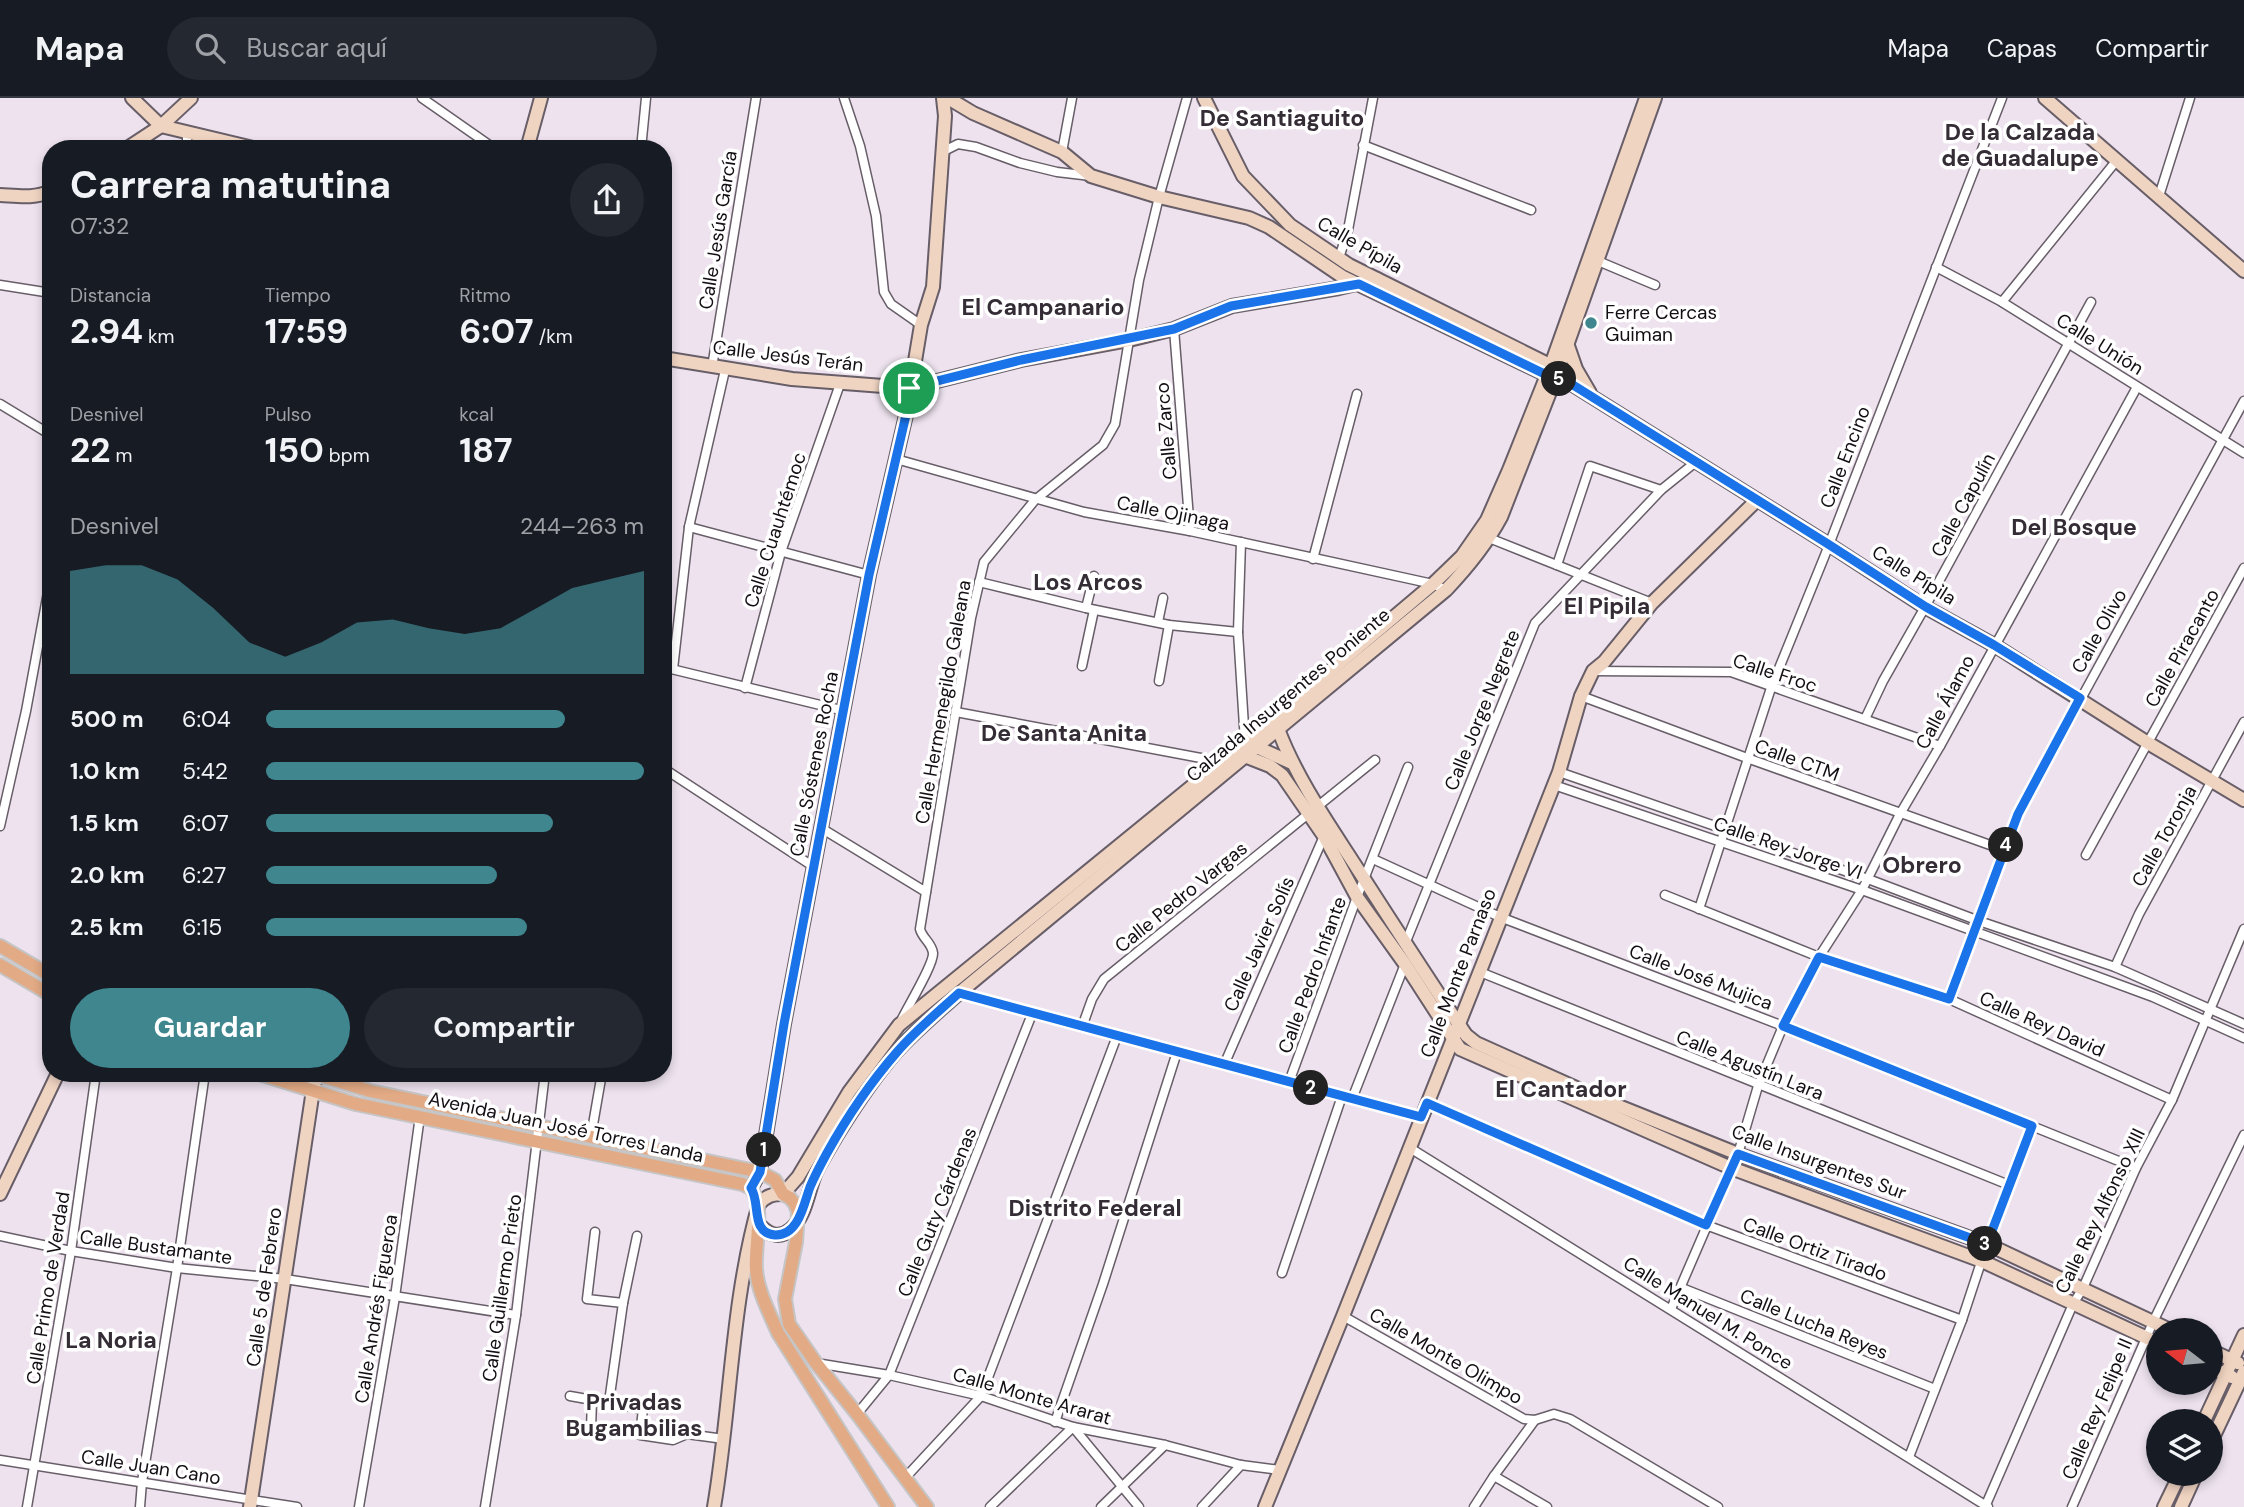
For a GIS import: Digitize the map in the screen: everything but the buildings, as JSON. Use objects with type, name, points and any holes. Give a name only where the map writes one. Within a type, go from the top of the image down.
[{"type":"main road","points":[[0,946],[42,971]]},
{"type":"main road","points":[[0,965],[42,990]]},
{"type":"main road","name":"Avenida Juan José Torres Landa","points":[[286,1082],[356,1104],[743,1184],[751,1188]]},
{"type":"main road","name":"Avenida Juan José Torres Landa","points":[[342,1082],[370,1091],[760,1172]]},
{"type":"main road","points":[[760,1172],[775,1180],[783,1194],[795,1204],[798,1212],[796,1242],[785,1299],[787,1318],[816,1363],[858,1414],[927,1507]]},
{"type":"main road","points":[[751,1188],[757,1202],[756,1270],[778,1333],[888,1507]]},
{"type":"street","points":[[132,98],[161,125],[222,140]]},
{"type":"street","points":[[139,140],[161,125],[191,98]]},
{"type":"street","points":[[422,98],[482,140]]},
{"type":"street","points":[[529,140],[541,98]]},
{"type":"street","points":[[642,140],[646,98]]},
{"type":"street","name":"Calle Jesús García","points":[[672,641],[689,527],[719,368],[755,98]]},
{"type":"street","points":[[844,98],[860,146],[876,216],[884,292],[891,304],[921,325]]},
{"type":"street","points":[[946,98],[973,113],[1062,152],[1091,176]]},
{"type":"street","name":"Calle Sóstenes Rocha","points":[[751,1188],[760,1172],[784,1024],[869,575],[906,415],[921,325],[933,287],[946,98]]},
{"type":"street","points":[[1062,152],[1072,98]]},
{"type":"street","name":"Calle Hermenegildo Galeana","points":[[899,1025],[932,959],[931,946],[920,932],[984,562],[1035,500],[1103,445],[1115,424],[1139,279],[1187,98]]},
{"type":"street","name":"Calle Pípila","points":[[1204,98],[1243,176],[1290,225],[1339,258],[1592,396],[1926,607],[1994,645],[2148,743],[2244,800]]},
{"type":"street","points":[[1339,258],[1348,230],[1373,98]]},
{"type":"street","name":"Calzada Insurgentes Poniente","points":[[1555,374],[1646,98]]},
{"type":"street","name":"Calzada Insurgentes Poniente","points":[[1251,744],[1278,729],[1439,587],[1487,520],[1514,471],[1568,346],[1574,314],[1598,261],[1655,98]]},
{"type":"street","name":"Calle Encino","points":[[1699,909],[1770,688],[2002,98]]},
{"type":"street","points":[[2045,98],[2243,268]]},
{"type":"street","points":[[2159,196],[2190,98]]},
{"type":"street","points":[[187,131],[187,140]]},
{"type":"street","points":[[942,152],[958,144],[1057,172],[1091,176]]},
{"type":"street","points":[[1363,145],[1531,210]]},
{"type":"street","points":[[2002,302],[2117,160]]},
{"type":"street","name":"Calle Pípila","points":[[1091,176],[1159,197],[1250,218],[1269,227],[1330,269],[1359,284],[1555,374]]},
{"type":"street","points":[[1250,218],[1260,211],[1260,194]]},
{"type":"street","points":[[0,195],[42,195]]},
{"type":"street","points":[[1598,261],[1655,285]]},
{"type":"street","name":"Calle Unión","points":[[1936,267],[2002,302],[2244,453]]},
{"type":"street","name":"Calle Jesús Terán","points":[[672,360],[840,384],[909,388],[1021,360],[1174,329],[1231,306],[1377,279]]},
{"type":"street","points":[[0,285],[42,292]]},
{"type":"street","name":"Calle Capulín","points":[[1866,719],[1883,681],[2091,302]]},
{"type":"street","name":"Calle Zarco","points":[[1174,329],[1190,531]]},
{"type":"street","points":[[1568,346],[1580,379],[1592,396]]},
{"type":"street","name":"Calle Cuauhtémoc","points":[[745,688],[781,552],[840,384]]},
{"type":"street","name":"Calle Álamo","points":[[1671,1309],[1738,1154],[1758,1086],[1783,1026],[1819,957],[1862,890],[1900,814],[2137,387]]},
{"type":"street","points":[[1313,559],[1357,394]]},
{"type":"street","name":"Calle Olivo","points":[[1949,999],[2018,814],[2244,401]]},
{"type":"street","points":[[0,404],[42,430]]},
{"type":"street","name":"Calle Ojinaga","points":[[895,459],[1084,512],[1190,531],[1439,587]]},
{"type":"street","name":"Calle Jorge Negrete","points":[[1405,944],[1535,623],[1661,490],[1697,461]]},
{"type":"street","points":[[1557,565],[1590,467],[1661,490]]},
{"type":"street","name":"Calzada Insurgentes Poniente","points":[[797,1220],[816,1172],[861,1087],[959,993],[1251,744],[1471,563],[1501,517],[1514,471]]},
{"type":"street","name":"Calle Monte Parnaso","points":[[1265,1507],[1554,785],[1581,696],[1593,671],[1604,662],[1652,603],[1757,500]]},
{"type":"street","points":[[689,527],[869,575]]},
{"type":"street","points":[[1489,538],[1652,603]]},
{"type":"street","points":[[1241,542],[1238,632],[1251,744],[1292,763]]},
{"type":"street","name":"Calle Piracanto","points":[[2086,855],[2244,568]]},
{"type":"street","points":[[1082,666],[1094,576]]},
{"type":"street","points":[[979,582],[1169,625],[1238,632]]},
{"type":"street","points":[[1158,622],[1163,598]]},
{"type":"street","points":[[0,826],[26,712],[42,625]]},
{"type":"street","points":[[1159,681],[1169,625]]},
{"type":"street","points":[[672,669],[845,711]]},
{"type":"street","name":"Calle Froc","points":[[1593,671],[1731,673],[1940,746]]},
{"type":"street","name":"Calle CTM","points":[[1581,696],[2004,850]]},
{"type":"street","points":[[956,712],[1222,762]]},
{"type":"street","name":"Calle Toronja","points":[[2115,967],[2139,914],[2244,722]]},
{"type":"street","points":[[1278,729],[1324,836],[1357,897],[1405,964],[1460,1049],[1731,1168],[1982,1261],[2145,1337]]},
{"type":"street","points":[[1240,754],[1270,766],[1282,775],[1313,810]]},
{"type":"street","name":"Calzada Insurgentes Poniente","points":[[783,1194],[798,1177],[861,1087],[899,1025],[1222,762],[1240,754]]},
{"type":"street","name":"Calle Pedro Vargas","points":[[1082,1027],[1092,999],[1104,979],[1375,760]]},
{"type":"street","name":"Calle Pedro Infante","points":[[1289,1082],[1408,767]]},
{"type":"street","name":"Calle Rey Jorge VI","points":[[1559,772],[2115,967],[2244,1024]]},
{"type":"street","points":[[672,774],[814,867]]},
{"type":"street","name":"Calle Rey Jorge VI","points":[[1554,785],[1862,890],[2153,997],[2244,1038]]},
{"type":"street","name":"Calle Insurgentes Sur","points":[[1313,810],[1364,878],[1466,1035],[1476,1043],[1601,1099],[1738,1154],[1987,1244],[2146,1319]]},
{"type":"street","points":[[821,828],[926,892]]},
{"type":"street","name":"Calle Javier Solís","points":[[1224,1065],[1324,836]]},
{"type":"street","name":"Calle José Mujica","points":[[1373,859],[1500,917],[1783,1026],[2136,1168]]},
{"type":"street","name":"Calle Rey David","points":[[1665,895],[1819,957],[1949,999],[2172,1100]]},
{"type":"street","name":"Calle Rey Alfonso XIII","points":[[1986,1507],[2073,1304],[2083,1288],[2136,1168],[2172,1100],[2244,929]]},
{"type":"street","points":[[1352,1099],[1405,964]]},
{"type":"street","name":"Calle Agustín Lara","points":[[1480,972],[2009,1185]]},
{"type":"street","points":[[959,993],[1421,1117]]},
{"type":"street","name":"Calle Guty Cárdenas","points":[[858,1414],[889,1375],[1032,1014]]},
{"type":"street","points":[[905,1478],[981,1396],[1117,1036]]},
{"type":"street","points":[[1055,1422],[1103,1284],[1177,1052]]},
{"type":"street","points":[[0,1194],[54,1082]]},
{"type":"street","name":"Calle Primo de Verdad","points":[[27,1507],[71,1251],[95,1082]]},
{"type":"street","points":[[139,1507],[204,1082]]},
{"type":"street","name":"Calle 5 de Febrero","points":[[251,1504],[314,1082]]},
{"type":"street","name":"Calle Guillermo Prieto","points":[[485,1507],[516,1315],[544,1082]]},
{"type":"street","points":[[591,1136],[600,1082]]},
{"type":"street","points":[[1282,1273],[1342,1096]]},
{"type":"street","name":"Calle Ortiz Tirado","points":[[1427,1103],[1706,1225],[1962,1320]]},
{"type":"street","name":"Calle Andrés Figueroa","points":[[359,1507],[396,1297],[420,1116]]},
{"type":"street","points":[[1909,1457],[2032,1126]]},
{"type":"street","name":"Calle Rey Felipe II","points":[[2155,1318],[2244,1135]]},
{"type":"street","name":"Calle Manuel M. Ponce","points":[[1410,1148],[1986,1507]]},
{"type":"street","points":[[713,1507],[724,1439],[743,1277],[759,1204],[765,1197],[783,1194]]},
{"type":"street","points":[[757,1218],[764,1231],[773,1235],[792,1229],[797,1220]]},
{"type":"street","points":[[595,1232],[587,1299],[623,1303]]},
{"type":"street","name":"Calle Bustamante","points":[[0,1236],[71,1251],[177,1268],[285,1279],[516,1315]]},
{"type":"street","points":[[609,1402],[636,1236]]},
{"type":"street","name":"Calle Lucha Reyes","points":[[1682,1288],[1935,1389]]},
{"type":"street","name":"Calle Monte Olimpo","points":[[1343,1316],[1524,1419],[1535,1420],[1554,1414],[1570,1419],[1718,1507]]},
{"type":"street","points":[[2210,1409],[2226,1375],[2238,1363],[2244,1335]]},
{"type":"street","name":"Calle Rey Felipe II","points":[[2072,1507],[2145,1337]]},
{"type":"street","name":"Calle Monte Ararat","points":[[816,1363],[889,1375],[981,1396],[1073,1427],[1165,1445],[1241,1465],[1280,1469]]},
{"type":"street","points":[[2223,1374],[2243,1378],[2223,1418]]},
{"type":"street","points":[[570,1396],[643,1409],[640,1435],[673,1440],[687,1434],[724,1439]]},
{"type":"street","points":[[591,1429],[592,1400]]},
{"type":"street","points":[[1474,1507],[1535,1420]]},
{"type":"street","points":[[990,1507],[1073,1427],[1139,1507]]},
{"type":"street","points":[[1101,1507],[1165,1445]]},
{"type":"street","name":"Calle Juan Cano","points":[[0,1460],[142,1482],[251,1504],[297,1507]]},
{"type":"street","points":[[1202,1507],[1241,1465]]},
{"type":"street","points":[[1494,1476],[1546,1507]]},
{"type":"street","points":[[2164,1507],[2174,1486]]},
{"type":"street","points":[[2180,1507],[2190,1486]]},
{"type":"place","name":"Ferre Cercas Guiman","points":[[1591,323]]},
{"type":"district","name":"De Santiaguito","points":[[1282,118]]},
{"type":"district","name":"De la Calzada de Guadalupe","points":[[2020,145]]},
{"type":"district","name":"El Campanario","points":[[1043,307]]},
{"type":"district","name":"Del Bosque","points":[[2074,527]]},
{"type":"district","name":"Los Arcos","points":[[1088,582]]},
{"type":"district","name":"El Pipila","points":[[1607,606]]},
{"type":"district","name":"De Santa Anita","points":[[1064,733]]},
{"type":"district","name":"Obrero","points":[[1922,865]]},
{"type":"district","name":"El Cantador","points":[[1561,1089]]},
{"type":"district","name":"Distrito Federal","points":[[1095,1208]]},
{"type":"district","name":"La Noria","points":[[111,1340]]},
{"type":"district","name":"Privadas Bugambilias","points":[[634,1415]]},
{"type":"route","points":[[1359,284],[1555,379],[1565,380],[1926,607],[2080,698],[2018,814],[1949,999],[1819,957],[1783,1026],[2032,1126],[1987,1244],[1738,1154],[1706,1225],[1427,1103],[1421,1117],[959,993],[897,1051],[866,1090],[816,1172],[801,1214],[792,1229],[773,1235],[764,1231],[758,1223],[757,1202],[751,1188],[760,1172],[784,1024],[869,575],[906,415],[909,388],[1021,360],[1174,329],[1231,306],[1359,284]]}]
